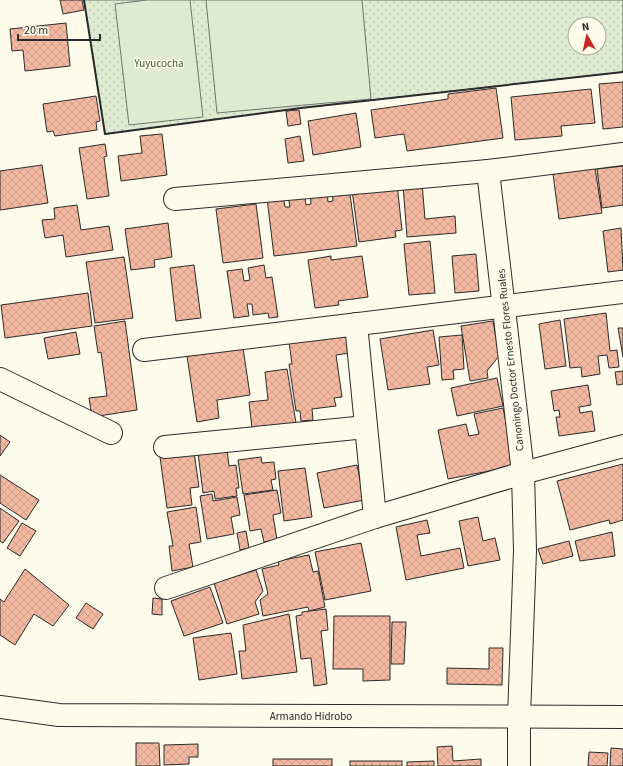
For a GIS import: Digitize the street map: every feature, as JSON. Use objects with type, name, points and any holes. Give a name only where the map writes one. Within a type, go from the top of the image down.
[{"type":"street","points":[[175,199],[488,171],[623,154]]},
{"type":"street","name":"Canoningo Doctor Ernesto Flores Ruales","points":[[488,171],[505,307],[523,473],[525,550],[519,716],[519,766]]},
{"type":"street","points":[[144,350],[623,292]]},
{"type":"street","points":[[356,324],[375,517]]},
{"type":"street","points":[[0,379],[111,433]]},
{"type":"street","points":[[165,447],[366,427]]},
{"type":"street","points":[[166,588],[375,517],[523,473],[623,446]]},
{"type":"street","name":"Armando Hidrobo","points":[[0,707],[59,715],[623,717]]},
{"type":"green space","name":"Yuyucocha","points":[[84,0],[623,0],[623,72],[301,108],[105,134]]},
{"type":"green space","points":[[147,0],[190,0],[203,117],[129,125],[115,4]]},
{"type":"green space","points":[[206,0],[362,0],[371,99],[217,113]]},
{"type":"building","points":[[60,0],[82,0],[84,10],[63,14]]},
{"type":"building","points":[[66,23],[70,66],[25,71],[23,50],[12,51],[10,29]]},
{"type":"building","points":[[623,82],[623,127],[603,129],[599,84]]},
{"type":"building","points":[[496,88],[503,138],[407,151],[404,134],[375,138],[371,110],[448,99],[448,94]]},
{"type":"building","points":[[591,89],[595,123],[561,126],[562,136],[515,140],[511,97]]},
{"type":"building","points":[[96,96],[100,121],[96,122],[97,130],[55,136],[53,131],[47,132],[43,104]]},
{"type":"building","points":[[299,110],[301,124],[288,126],[286,111]]},
{"type":"building","points":[[356,113],[361,147],[313,155],[308,121]]},
{"type":"building","points":[[162,134],[167,175],[121,181],[118,156],[142,153],[140,136]]},
{"type":"building","points":[[300,136],[304,161],[288,163],[285,139]]},
{"type":"building","points":[[105,144],[107,156],[104,157],[109,196],[87,199],[79,148]]},
{"type":"building","points":[[42,165],[48,203],[0,210],[0,171]]},
{"type":"building","points":[[623,166],[623,205],[602,208],[597,169]]},
{"type":"building","points":[[595,168],[602,213],[559,219],[553,174]]},
{"type":"building","points":[[422,183],[425,219],[455,216],[456,233],[407,237],[403,185]]},
{"type":"building","points":[[397,184],[402,230],[395,231],[396,237],[359,242],[352,190]]},
{"type":"building","points":[[349,187],[357,246],[274,256],[267,198],[283,196],[285,207],[290,207],[288,195],[304,193],[306,205],[311,204],[310,192],[327,190],[328,202],[333,201],[332,189]]},
{"type":"building","points":[[256,204],[263,258],[223,263],[216,209]]},
{"type":"building","points":[[77,205],[81,230],[109,226],[113,250],[66,257],[63,235],[45,238],[42,220],[55,219],[54,208]]},
{"type":"building","points":[[168,223],[172,257],[154,260],[155,267],[131,270],[125,229]]},
{"type":"building","points":[[621,228],[623,270],[608,272],[603,231]]},
{"type":"building","points":[[430,241],[435,293],[409,295],[404,244]]},
{"type":"building","points":[[476,254],[479,291],[455,293],[452,256]]},
{"type":"building","points":[[331,256],[331,260],[362,256],[368,297],[338,301],[339,305],[315,308],[308,260]]},
{"type":"building","points":[[124,257],[133,318],[95,323],[86,262]]},
{"type":"building","points":[[194,265],[201,318],[176,321],[170,268]]},
{"type":"building","points":[[264,265],[266,278],[272,277],[278,317],[269,318],[268,313],[253,315],[252,304],[247,304],[249,316],[234,318],[227,271],[242,269],[244,281],[250,280],[248,268]]},
{"type":"building","points":[[88,293],[92,326],[5,338],[1,305]]},
{"type":"building","points":[[606,313],[610,351],[617,350],[619,367],[609,368],[607,355],[598,356],[600,374],[582,377],[581,367],[570,368],[564,319]]},
{"type":"building","points":[[560,320],[566,366],[545,369],[539,324]]},
{"type":"building","points":[[125,321],[137,410],[92,417],[89,398],[107,396],[101,352],[98,353],[94,326]]},
{"type":"building","points":[[493,321],[499,356],[487,371],[488,378],[470,381],[461,326]]},
{"type":"building","points":[[618,328],[623,328],[623,357]]},
{"type":"building","points":[[433,330],[439,365],[427,367],[430,384],[388,390],[380,339]]},
{"type":"building","points":[[76,332],[80,354],[48,359],[44,338]]},
{"type":"building","points":[[348,334],[350,353],[336,355],[342,397],[334,398],[336,406],[312,409],[313,420],[301,421],[300,411],[296,411],[289,364],[292,364],[289,342]]},
{"type":"building","points":[[462,335],[464,369],[453,370],[454,379],[442,380],[439,337]]},
{"type":"building","points":[[243,348],[250,395],[217,400],[219,418],[197,422],[187,356]]},
{"type":"building","points":[[287,369],[296,423],[252,428],[249,402],[268,400],[265,372]]},
{"type":"building","points":[[623,371],[623,384],[617,385],[615,372]]},
{"type":"building","points":[[497,378],[503,406],[457,416],[451,388]]},
{"type":"building","points":[[588,385],[591,405],[579,407],[580,413],[592,411],[595,431],[559,436],[556,417],[560,417],[559,410],[554,411],[551,391]]},
{"type":"building","points":[[503,408],[515,466],[448,479],[438,430],[466,424],[469,436],[479,434],[474,414]]},
{"type":"building","points":[[0,435],[10,442],[0,456]]},
{"type":"building","points":[[227,450],[229,466],[236,465],[239,488],[236,488],[237,496],[215,499],[214,491],[203,493],[198,453]]},
{"type":"building","points":[[194,452],[199,487],[190,488],[192,505],[167,508],[160,457]]},
{"type":"building","points":[[261,457],[262,463],[274,462],[276,479],[271,480],[273,490],[243,494],[238,460]]},
{"type":"building","points":[[623,464],[623,520],[610,524],[609,520],[570,530],[557,481]]},
{"type":"building","points":[[357,465],[364,500],[324,508],[317,473]]},
{"type":"building","points":[[305,468],[312,517],[284,521],[278,471]]},
{"type":"building","points":[[0,475],[39,500],[26,520],[0,503]]},
{"type":"building","points":[[277,490],[281,513],[273,515],[277,540],[264,542],[261,529],[250,531],[244,495]]},
{"type":"building","points":[[212,494],[213,501],[237,497],[240,515],[231,517],[234,534],[207,539],[200,496]]},
{"type":"building","points":[[196,507],[201,542],[189,544],[193,567],[172,571],[169,546],[173,546],[167,512]]},
{"type":"building","points":[[0,508],[19,521],[3,543],[0,541]]},
{"type":"building","points":[[478,517],[483,541],[495,538],[500,560],[468,566],[459,521]]},
{"type":"building","points":[[427,520],[430,533],[417,535],[421,556],[460,548],[464,568],[406,580],[396,527]]},
{"type":"building","points":[[22,523],[36,531],[20,556],[7,548]]},
{"type":"building","points":[[246,531],[249,548],[240,550],[237,533]]},
{"type":"building","points":[[612,532],[615,556],[580,561],[575,541]]},
{"type":"building","points":[[569,541],[573,556],[543,564],[538,549]]},
{"type":"building","points":[[361,543],[371,591],[325,600],[315,552]]},
{"type":"building","points":[[309,555],[313,572],[318,571],[325,607],[309,611],[308,607],[263,616],[260,600],[268,594],[262,569],[279,565],[278,561]]},
{"type":"building","points":[[25,569],[69,605],[53,626],[34,614],[15,645],[0,635],[0,599],[4,602]]},
{"type":"building","points":[[256,570],[263,591],[255,602],[259,614],[227,624],[214,583]]},
{"type":"building","points":[[210,587],[223,623],[184,636],[171,601]]},
{"type":"building","points":[[153,598],[162,599],[162,615],[152,614]]},
{"type":"building","points":[[86,603],[103,614],[93,629],[76,618]]},
{"type":"building","points":[[326,609],[328,630],[321,631],[327,684],[314,686],[311,658],[301,659],[296,616],[302,615],[302,612]]},
{"type":"building","points":[[289,614],[297,672],[242,679],[239,651],[246,651],[243,625]]},
{"type":"building","points":[[334,616],[390,616],[390,680],[363,681],[363,669],[333,669]]},
{"type":"building","points":[[392,622],[406,622],[404,664],[391,664]]},
{"type":"building","points":[[231,633],[237,674],[199,680],[193,638]]},
{"type":"building","points":[[489,648],[503,648],[502,685],[447,684],[447,668],[489,669]]},
{"type":"building","points":[[136,743],[159,743],[160,766],[136,766]]},
{"type":"building","points":[[198,744],[198,757],[189,757],[189,764],[164,765],[164,745]]},
{"type":"building","points":[[452,746],[453,761],[481,759],[481,766],[438,766],[437,747]]},
{"type":"building","points":[[611,748],[623,749],[623,766],[610,766]]},
{"type":"building","points":[[589,752],[608,753],[607,766],[588,766]]},
{"type":"building","points":[[273,759],[332,759],[332,766],[273,766]]},
{"type":"building","points":[[350,761],[402,761],[402,766],[350,766]]},
{"type":"building","points":[[434,761],[434,766],[407,766],[407,762]]},
{"type":"wall","points":[[84,0],[105,134],[301,108],[623,72]]}]
